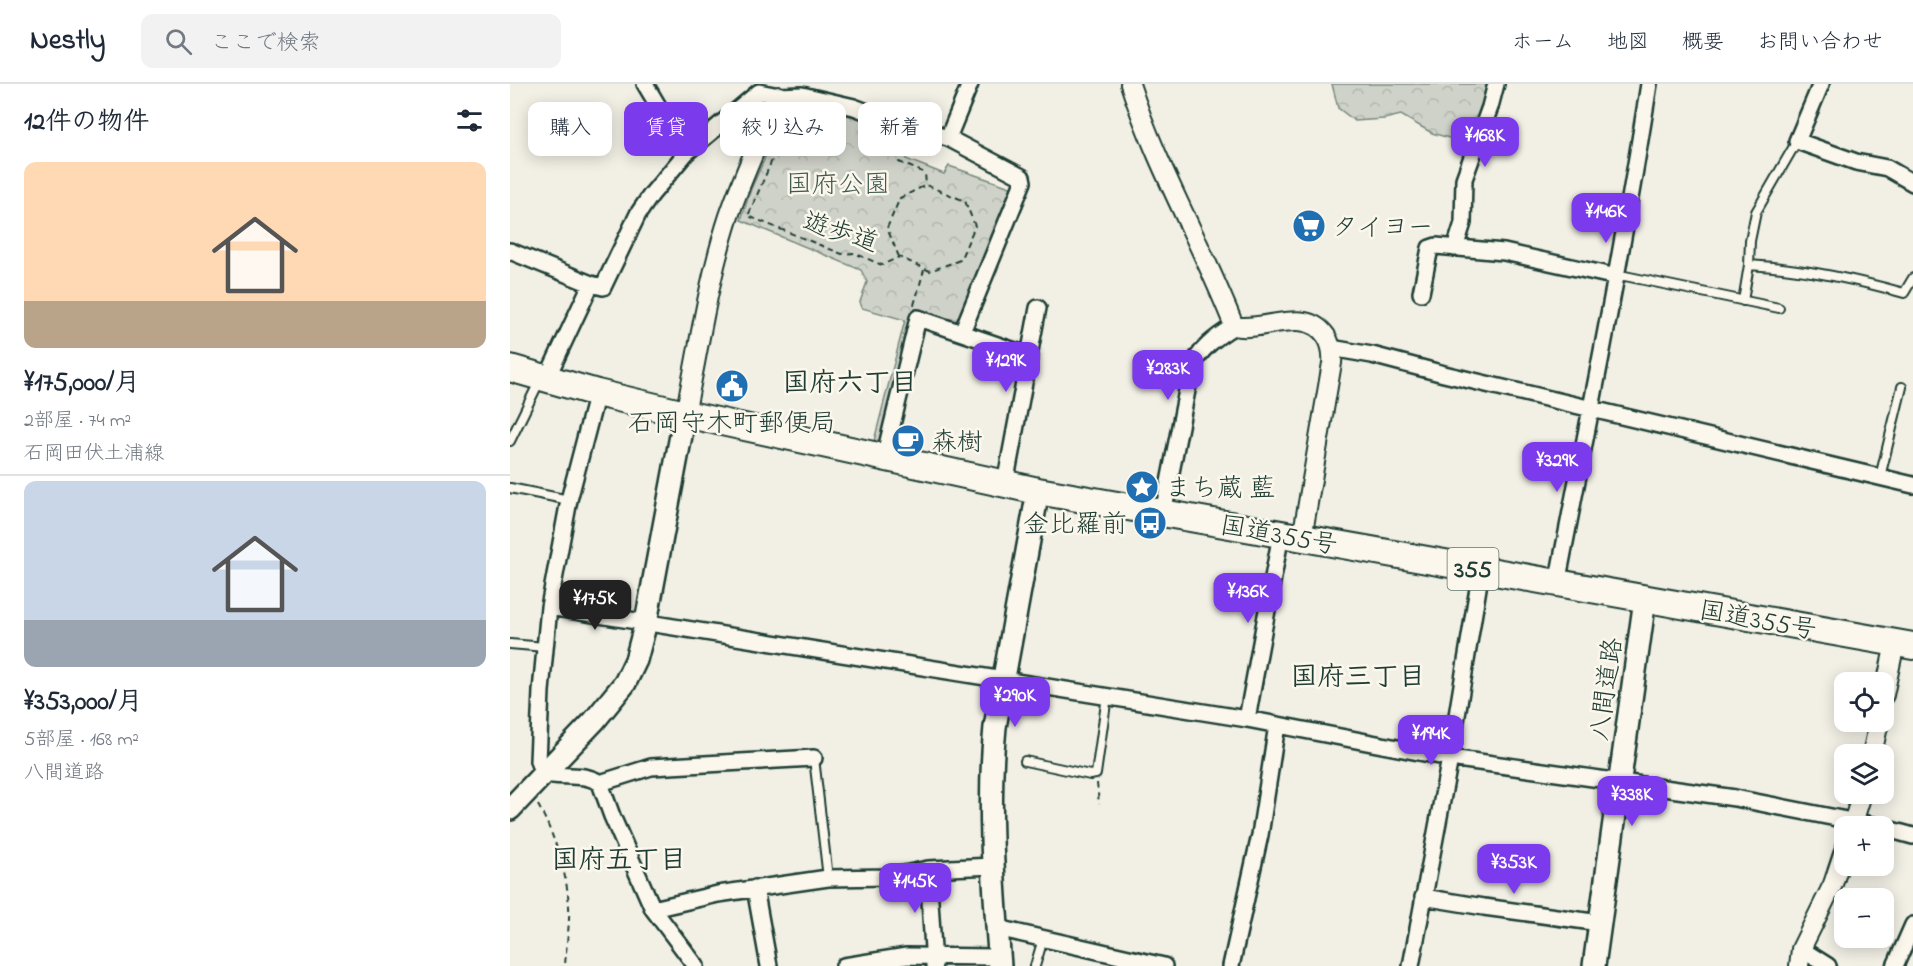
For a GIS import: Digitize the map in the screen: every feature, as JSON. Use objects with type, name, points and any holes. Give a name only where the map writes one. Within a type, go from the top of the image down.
[{"type":"highway","name":"国道355号","points":[[510,368],[543,379],[685,414],[1005,484],[1904,645]]},
{"type":"main road","points":[[522,795],[594,721],[625,683],[636,660],[646,622],[685,414]]},
{"type":"main road","points":[[999,962],[990,802],[992,763],[995,727],[1038,490]]},
{"type":"main road","name":"八間道路","points":[[1598,966],[1600,923],[1645,599]]},
{"type":"street","points":[[645,84],[656,102]]},
{"type":"street","points":[[948,138],[970,84]]},
{"type":"street","points":[[1130,84],[1157,158],[1217,283],[1234,326]]},
{"type":"street","points":[[1455,248],[1462,223],[1464,179],[1496,84]]},
{"type":"street","points":[[1557,584],[1617,277],[1649,84]]},
{"type":"street","points":[[1821,84],[1797,141],[1856,162],[1887,168],[1913,183]]},
{"type":"street","points":[[708,133],[756,88],[779,96],[804,90],[905,126],[948,138],[1020,174],[1023,179],[962,332]]},
{"type":"street","points":[[685,414],[704,311],[729,217],[743,176],[779,96]]},
{"type":"street","points":[[510,251],[603,287],[638,214],[684,156]]},
{"type":"street","points":[[1421,293],[1430,248],[1436,246],[1504,252],[1617,277]]},
{"type":"street","points":[[543,379],[591,284]]},
{"type":"street","points":[[1005,484],[1038,308]]},
{"type":"street","points":[[884,458],[918,318],[1030,356]]},
{"type":"street","points":[[1163,513],[1195,359],[1218,336],[1234,326],[1242,328],[1282,322],[1307,322],[1319,328],[1331,348],[1332,363],[1247,720]]},
{"type":"street","points":[[1331,348],[1372,354],[1444,374],[1913,485]]},
{"type":"street","points":[[522,795],[537,761],[549,607],[569,500],[597,393]]},
{"type":"street","points":[[1411,966],[1481,570]]},
{"type":"street","points":[[549,607],[1107,696],[1449,758],[1735,798],[1834,820]]},
{"type":"street","points":[[1893,672],[1904,645]]},
{"type":"street","points":[[1232,966],[1260,835],[1277,725]]},
{"type":"street","points":[[522,795],[559,777],[586,777],[600,783],[651,767],[814,758]]},
{"type":"street","points":[[600,783],[653,909],[696,966]]},
{"type":"street","points":[[1894,831],[1913,837]]},
{"type":"street","points":[[653,909],[718,894],[828,878],[889,877],[928,869],[993,866]]},
{"type":"street","points":[[928,869],[934,961]]},
{"type":"street","points":[[1828,966],[1800,958],[1836,876]]},
{"type":"street","points":[[755,888],[769,966]]},
{"type":"street","points":[[1423,897],[1600,923]]},
{"type":"street","points":[[1895,966],[1913,926]]},
{"type":"street","points":[[997,928],[1164,966]]},
{"type":"street","points":[[844,966],[907,956],[934,961],[999,962]]},
{"type":"lane","points":[[1743,301],[1756,212],[1797,141]]},
{"type":"lane","points":[[1749,265],[1794,268],[1874,284],[1904,293],[1913,278]]},
{"type":"lane","points":[[1617,277],[1625,276],[1779,308]]},
{"type":"lane","points":[[510,441],[543,379]]},
{"type":"lane","points":[[1880,477],[1902,387]]},
{"type":"lane","points":[[510,488],[569,500]]},
{"type":"lane","points":[[510,644],[545,647]]},
{"type":"lane","points":[[1025,761],[1090,775],[1096,774],[1107,696]]},
{"type":"lane","points":[[814,758],[828,878]]},
{"type":"lane","points":[[1035,966],[1043,939]]},
{"type":"path","name":"遊歩道","points":[[899,258],[887,228],[900,198],[926,185],[965,201],[975,226],[960,260],[930,271],[899,258],[882,265],[854,253],[842,254],[748,216],[791,116],[796,114],[808,128],[832,108],[891,131],[899,162],[925,173],[926,185]]},
{"type":"path","points":[[1096,774],[1099,804]]},
{"type":"path","points":[[522,795],[542,812],[566,882],[569,907],[565,966]]},
{"type":"green space","points":[[1332,84],[1491,84],[1476,132],[1456,140],[1432,133],[1401,115],[1355,121],[1338,108]]},
{"type":"green space","name":"国府公園","points":[[846,110],[858,114],[858,156],[906,156],[906,159],[944,174],[949,166],[1016,189],[958,327],[917,311],[883,443],[874,441],[905,320],[862,308],[860,302],[867,282],[861,270],[741,220],[751,189],[766,156],[846,156]]},
{"type":"place","name":"タイヨー","points":[[1309,226]]},
{"type":"place","name":"石岡守木町郵便局","points":[[732,386]]},
{"type":"place","name":"森樹","points":[[908,441]]},
{"type":"place","name":"まち蔵 藍","points":[[1142,487]]},
{"type":"place","name":"金比羅前","points":[[1150,523]]},
{"type":"district","name":"国府六丁目","points":[[850,382]]},
{"type":"district","name":"国府三丁目","points":[[1358,676]]},
{"type":"district","name":"国府五丁目","points":[[619,859]]}]
